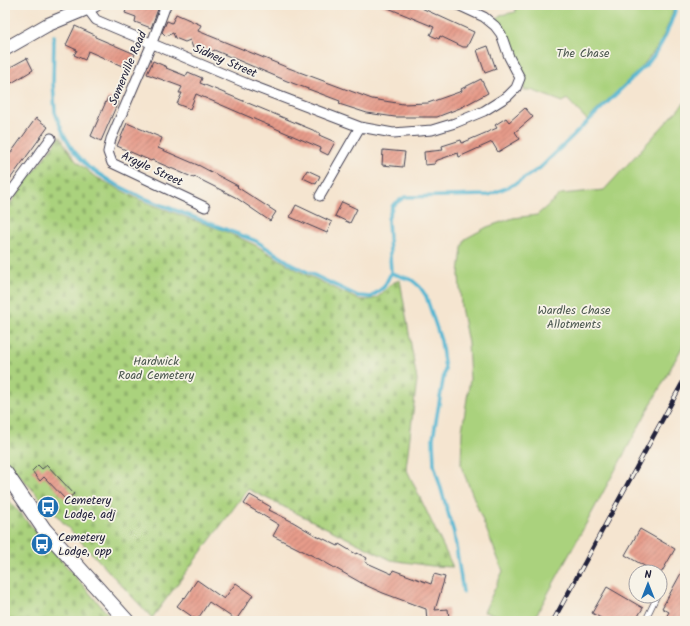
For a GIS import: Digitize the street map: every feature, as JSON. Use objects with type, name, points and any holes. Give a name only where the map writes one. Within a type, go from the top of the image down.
[{"type":"main road","points":[[5,48],[47,25],[72,9],[91,7]]},
{"type":"main road","points":[[5,472],[44,529],[127,621]]},
{"type":"main road","points":[[5,482],[25,501]]},
{"type":"street","name":"Somerville Road","points":[[111,139],[152,43],[166,5]]},
{"type":"street","name":"Sidney Street","points":[[91,7],[96,20],[250,84],[360,127],[392,133],[432,130],[455,123],[484,111],[508,96],[516,88],[520,78],[509,56],[501,34],[495,26],[484,18],[458,5]]},
{"type":"street","points":[[320,196],[360,127]]},
{"type":"street","points":[[5,200],[51,138]]},
{"type":"street","name":"Argyle Street","points":[[111,139],[108,152],[112,163],[205,207]]},
{"type":"lane","points":[[645,621],[653,604]]},
{"type":"green space","name":"The Chase","points":[[675,5],[661,41],[655,50],[641,68],[587,120],[567,99],[563,102],[531,90],[524,90],[522,76],[506,35],[496,21],[500,15],[516,12],[515,6]]},
{"type":"green space","name":"Wardles Chase Allotments","points":[[685,102],[685,342],[533,621],[522,621],[484,612],[503,571],[461,466],[462,431],[470,379],[468,343],[461,307],[459,274],[462,248],[465,239],[487,227],[513,218],[537,215],[561,194],[604,190]]},
{"type":"green space","name":"Hardwick Road Cemetery","points":[[60,136],[76,161],[94,176],[140,200],[220,229],[255,245],[299,271],[357,299],[366,300],[378,297],[394,282],[400,280],[417,380],[406,468],[453,567],[432,566],[391,560],[248,489],[152,618],[5,460],[5,211]]},
{"type":"green space","points":[[5,496],[114,621],[5,621]]},
{"type":"building","points":[[128,5],[148,5],[158,9],[151,28],[135,22],[136,17],[125,13]]},
{"type":"building","points":[[381,5],[415,5],[474,32],[467,47],[463,47],[440,36],[439,39],[430,35],[434,27]]},
{"type":"building","points":[[176,14],[201,25],[198,31],[286,67],[372,99],[403,104],[428,103],[462,91],[461,89],[481,79],[488,93],[460,108],[437,117],[395,117],[367,113],[339,104],[340,101],[287,81],[214,50],[213,52],[197,46],[195,53],[190,40],[185,42],[175,38],[173,33],[166,36],[162,32],[167,21],[172,23]]},
{"type":"building","points":[[75,26],[95,35],[95,37],[135,54],[129,69],[88,51],[85,60],[74,55],[77,50],[66,45]]},
{"type":"building","points":[[488,46],[496,69],[485,73],[477,50]]},
{"type":"building","points":[[27,58],[33,70],[5,87],[5,70]]},
{"type":"building","points":[[153,61],[186,76],[188,72],[202,78],[200,83],[320,133],[319,135],[335,142],[328,155],[320,151],[321,148],[196,94],[190,109],[177,104],[182,93],[179,93],[182,87],[147,74]]},
{"type":"building","points":[[108,97],[118,102],[101,141],[91,136]]},
{"type":"building","points":[[525,108],[533,117],[515,132],[520,139],[498,152],[492,142],[459,157],[458,153],[435,161],[435,164],[425,165],[424,152],[443,150],[442,146],[461,140],[462,143],[497,128],[495,125],[506,118],[509,122]]},
{"type":"building","points":[[36,118],[48,127],[5,186],[5,161]]},
{"type":"building","points":[[127,123],[162,138],[158,148],[200,166],[238,186],[237,187],[276,212],[270,221],[235,197],[195,177],[194,178],[152,160],[151,161],[117,146]]},
{"type":"building","points":[[383,150],[405,152],[403,167],[382,165]]},
{"type":"building","points":[[307,170],[320,176],[316,184],[303,178]]},
{"type":"building","points":[[342,202],[357,209],[350,223],[335,216]]},
{"type":"building","points":[[296,205],[332,222],[327,233],[290,217]]},
{"type":"building","points":[[38,465],[42,469],[47,465],[74,494],[66,500],[44,477],[40,481],[32,471]]},
{"type":"building","points":[[250,495],[271,507],[269,510],[320,538],[338,546],[339,544],[356,554],[357,553],[367,558],[365,562],[392,574],[393,570],[431,584],[434,574],[445,577],[435,610],[448,609],[449,619],[427,621],[426,609],[365,585],[319,559],[273,536],[279,525],[244,504]]},
{"type":"building","points":[[640,529],[675,549],[666,564],[641,564],[625,555]]},
{"type":"building","points":[[685,566],[685,621],[673,621],[666,617],[669,612],[662,608],[664,604],[668,604],[668,597]]},
{"type":"building","points":[[197,580],[224,599],[236,583],[253,595],[236,620],[209,602],[197,620],[177,606],[184,597],[185,598]]},
{"type":"building","points":[[607,587],[628,599],[628,604],[636,604],[643,608],[635,621],[606,621],[592,613]]},
{"type":"waterway","points":[[463,592],[454,533],[434,465],[433,438],[445,369],[441,341],[426,296],[420,287],[412,280],[391,273],[388,219],[393,205],[405,197],[489,195],[515,184],[540,168],[649,62],[666,35],[677,5]]},
{"type":"waterway","points":[[54,36],[53,82],[55,112],[63,133],[73,150],[88,167],[113,183],[141,197],[256,241],[295,266],[358,296],[371,297],[384,287],[391,273]]},
{"type":"railway","points":[[553,621],[685,378]]},
{"type":"place","name":"Cemetery Lodge, adj","points":[[48,507]]},
{"type":"place","name":"Cemetery Lodge, opp","points":[[42,544]]}]
